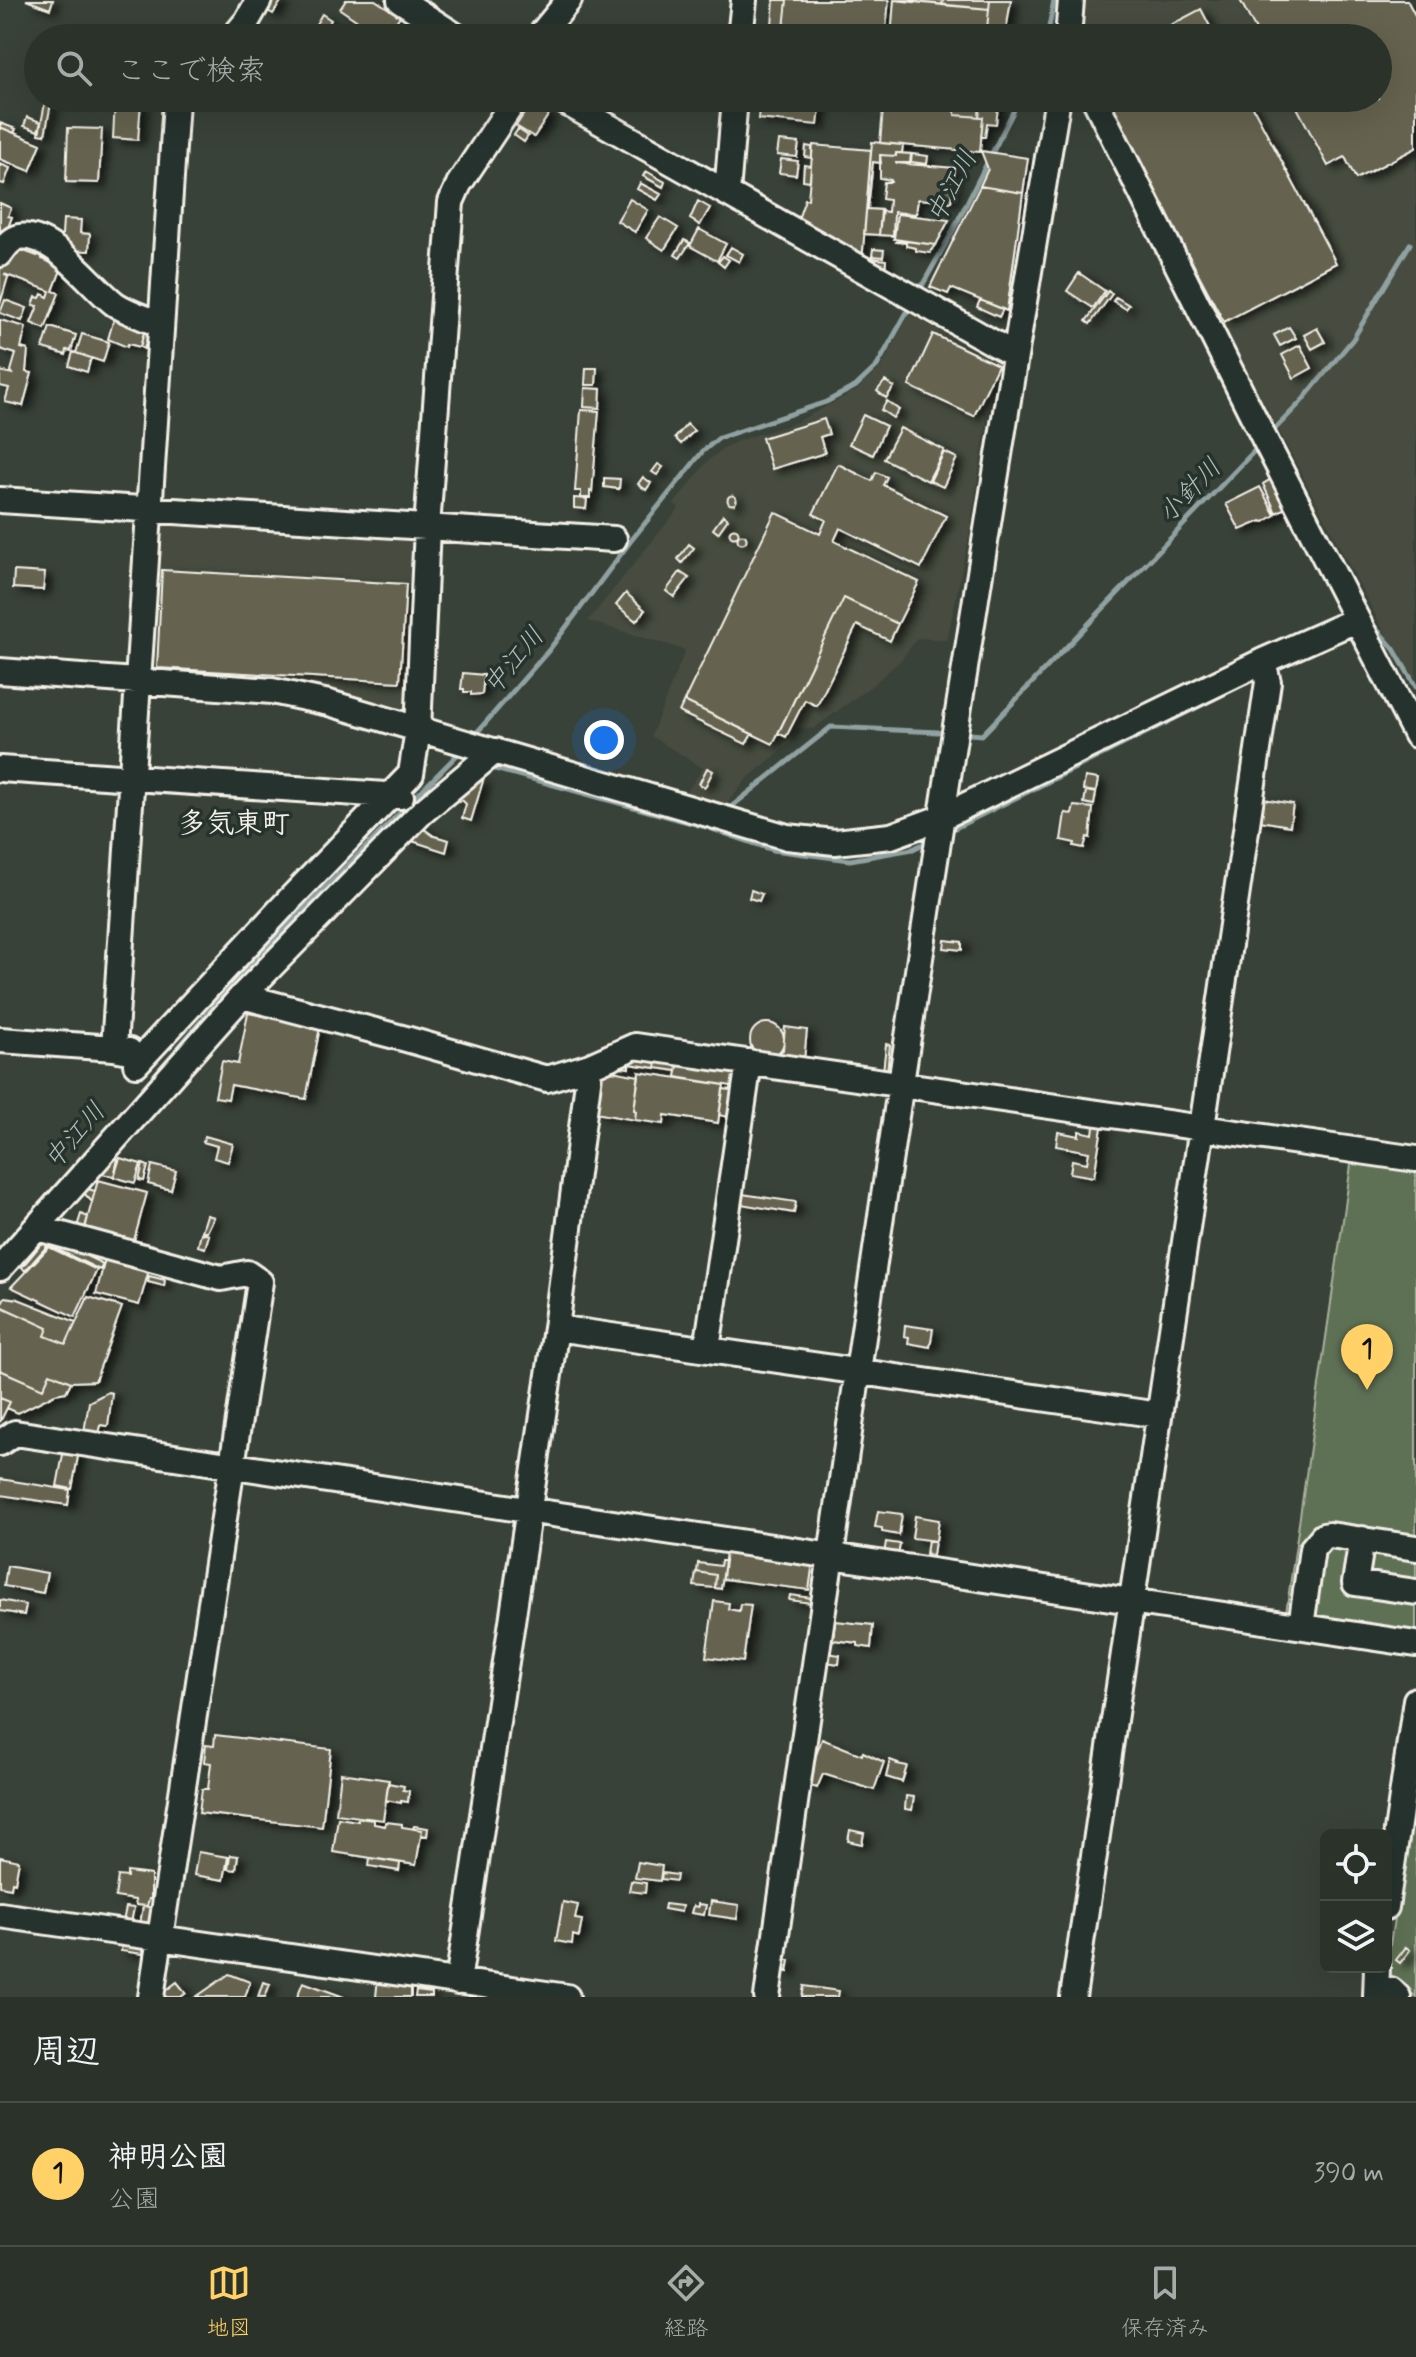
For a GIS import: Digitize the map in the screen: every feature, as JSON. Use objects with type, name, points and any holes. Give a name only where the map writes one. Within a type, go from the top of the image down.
[{"type":"street","points":[[245,24],[259,0]]},
{"type":"street","points":[[400,0],[437,24]]},
{"type":"street","points":[[549,24],[569,0]]},
{"type":"street","points":[[741,24],[744,0]]},
{"type":"street","points":[[1069,24],[1071,0]]},
{"type":"street","points":[[114,1048],[175,112]]},
{"type":"street","points":[[0,1268],[242,996],[405,801],[418,730],[427,527],[451,202],[459,184],[507,112]]},
{"type":"street","points":[[583,112],[1015,355]]},
{"type":"street","points":[[727,193],[734,112]]},
{"type":"street","points":[[767,1997],[940,821],[1056,112]]},
{"type":"street","points":[[1101,112],[1416,735]]},
{"type":"street","points":[[0,254],[11,240],[21,236],[39,239],[117,305],[161,325]]},
{"type":"street","points":[[0,500],[614,539]]},
{"type":"street","points":[[0,671],[272,691],[329,703],[787,837],[835,842],[891,836],[940,821],[1265,669],[1356,620]]},
{"type":"street","points":[[1073,1997],[1202,1128],[1265,669]]},
{"type":"street","points":[[0,1040],[114,1048],[140,1059],[290,899],[405,801],[491,750]]},
{"type":"street","points":[[0,769],[405,801]]},
{"type":"street","points":[[242,996],[547,1079],[590,1066],[635,1046],[1416,1159]]},
{"type":"street","points":[[707,1349],[749,1062]]},
{"type":"street","points":[[458,1982],[556,1328],[590,1066]]},
{"type":"street","points":[[37,1228],[221,1278],[247,1273],[260,1282],[151,1997]]},
{"type":"street","points":[[556,1328],[1159,1415]]},
{"type":"street","points":[[0,1443],[15,1433],[1416,1644]]},
{"type":"street","points":[[1301,1626],[1314,1544],[1327,1535],[1416,1548]]},
{"type":"street","points":[[1362,1539],[1355,1583],[1416,1592]]},
{"type":"street","points":[[1387,1901],[1416,1700]]},
{"type":"street","points":[[0,1915],[567,1997]]},
{"type":"shaded area","points":[[1083,0],[1416,0],[1416,693],[1112,112],[1392,112],[1392,24],[1081,24]]},
{"type":"shaded area","points":[[909,314],[988,357],[995,369],[969,536],[947,640],[917,638],[901,660],[874,684],[813,729],[798,728],[790,743],[747,779],[723,808],[684,796],[703,768],[651,736],[685,650],[588,621],[679,508],[674,504],[708,461],[737,441],[795,423],[857,390],[882,366]]},
{"type":"shaded area","points":[[156,522],[414,534],[419,540],[409,709],[402,714],[269,681],[150,669]]},
{"type":"green space","points":[[1352,1158],[1416,1167],[1416,1634],[1286,1613]]},
{"type":"green space","points":[[1416,1774],[1416,1997],[1388,1973],[1392,1973],[1392,1932]]},
{"type":"building","points":[[26,0],[53,0],[50,9]]},
{"type":"building","points":[[264,0],[282,0],[273,14],[260,6]]},
{"type":"building","points":[[346,0],[375,0],[400,16],[395,24],[362,24],[340,9]]},
{"type":"building","points":[[774,0],[787,0],[784,24],[772,24]]},
{"type":"building","points":[[787,0],[889,0],[886,24],[784,24]]},
{"type":"building","points":[[894,0],[989,9],[987,24],[892,24]]},
{"type":"building","points":[[894,0],[943,0],[942,5]]},
{"type":"building","points":[[943,0],[990,0],[989,9],[942,5]]},
{"type":"building","points":[[990,0],[1011,0],[1007,24],[987,24]]},
{"type":"building","points":[[1240,0],[1407,0],[1416,17],[1416,148],[1356,179],[1345,157],[1328,166],[1299,112],[1392,112],[1392,24],[1253,24]]},
{"type":"building","points":[[1201,9],[1209,24],[1173,24]]},
{"type":"building","points":[[322,14],[331,20],[329,24],[316,24]]},
{"type":"building","points":[[43,112],[49,112],[45,135],[39,134]]},
{"type":"building","points":[[114,112],[140,112],[138,140],[113,138]]},
{"type":"building","points":[[525,112],[549,114],[534,137],[516,126]]},
{"type":"building","points":[[759,112],[820,112],[818,125],[758,119]]},
{"type":"building","points":[[883,112],[955,112],[955,115],[983,117],[980,152],[880,143]]},
{"type":"building","points":[[955,112],[980,112],[979,117],[955,115]]},
{"type":"building","points":[[979,112],[997,112],[996,124],[987,123],[985,137],[981,137],[983,117],[979,117]]},
{"type":"building","points":[[1112,112],[1255,112],[1336,263],[1224,322]]},
{"type":"building","points":[[27,117],[41,122],[38,131],[24,126]]},
{"type":"building","points":[[0,123],[16,129],[14,133],[0,127]]},
{"type":"building","points":[[0,127],[41,144],[30,171],[0,159]]},
{"type":"building","points":[[68,128],[102,129],[99,183],[66,182]]},
{"type":"building","points":[[518,129],[528,136],[524,142],[514,135]]},
{"type":"building","points":[[779,141],[799,143],[797,157],[777,155]]},
{"type":"building","points":[[872,142],[903,145],[902,153],[896,153],[896,156],[880,155],[881,163],[873,162],[868,209],[882,210],[879,235],[864,234]]},
{"type":"building","points":[[813,145],[871,150],[862,263],[795,228],[805,199],[808,199]]},
{"type":"building","points":[[806,146],[812,147],[812,158],[805,157]]},
{"type":"building","points":[[981,151],[1028,158],[1023,193],[980,186],[988,169]]},
{"type":"building","points":[[896,153],[911,154],[910,163],[895,163],[955,168],[951,202],[918,199],[916,214],[894,212],[893,236],[879,235],[881,211],[888,212],[889,200],[882,199],[884,182],[891,182],[880,178],[880,155],[896,156]]},
{"type":"building","points":[[912,154],[928,156],[927,164],[911,162]]},
{"type":"building","points":[[781,159],[798,161],[796,175],[779,173]]},
{"type":"building","points":[[0,164],[10,168],[4,184],[0,183]]},
{"type":"building","points":[[804,165],[811,166],[810,181],[803,180]]},
{"type":"building","points":[[646,171],[665,182],[663,187],[643,176]]},
{"type":"building","points":[[640,183],[661,194],[657,200],[637,189]]},
{"type":"building","points":[[980,186],[1023,193],[1007,311],[951,288],[948,294],[930,287]]},
{"type":"building","points":[[630,199],[648,210],[635,232],[617,221]]},
{"type":"building","points":[[698,201],[710,208],[700,225],[690,219]]},
{"type":"building","points":[[0,203],[11,208],[8,216],[12,217],[3,240],[0,239]]},
{"type":"building","points":[[897,214],[949,220],[936,245],[894,239]]},
{"type":"building","points":[[660,217],[678,228],[664,250],[646,238]]},
{"type":"building","points":[[63,219],[81,220],[80,233],[90,234],[89,251],[61,250]]},
{"type":"building","points":[[699,229],[726,244],[717,261],[690,246]]},
{"type":"building","points":[[684,240],[690,243],[680,258],[675,255]]},
{"type":"building","points":[[897,240],[936,245],[930,253],[916,251],[916,248]]},
{"type":"building","points":[[13,247],[37,256],[38,252],[44,254],[42,259],[62,267],[53,291],[59,293],[45,329],[31,323],[38,306],[33,305],[36,297],[40,298],[42,294],[48,297],[50,291],[4,274],[8,277],[0,304],[0,270]]},
{"type":"building","points":[[731,247],[743,254],[739,262],[726,255]]},
{"type":"building","points":[[873,249],[884,250],[883,257],[872,256]]},
{"type":"building","points":[[723,256],[729,260],[724,267],[718,262]]},
{"type":"building","points":[[871,258],[886,260],[885,274],[869,272]]},
{"type":"building","points":[[1079,273],[1105,291],[1093,308],[1067,291]]},
{"type":"building","points":[[1108,291],[1112,294],[1090,324],[1086,321]]},
{"type":"building","points":[[1116,297],[1129,305],[1126,309],[1113,301]]},
{"type":"building","points":[[5,300],[27,308],[22,321],[0,313]]},
{"type":"building","points":[[980,300],[1003,309],[999,317],[977,307]]},
{"type":"building","points":[[115,315],[146,325],[140,347],[128,344],[127,347],[108,339]]},
{"type":"building","points":[[0,320],[26,327],[21,348],[28,350],[26,372],[32,373],[23,406],[5,402],[9,388],[0,386],[0,371],[13,374],[11,371],[16,354],[0,349]]},
{"type":"building","points":[[50,327],[76,335],[71,351],[67,350],[66,355],[43,348]]},
{"type":"building","points":[[1289,327],[1296,338],[1280,346],[1274,335]]},
{"type":"building","points":[[1317,328],[1325,342],[1312,349],[1304,335]]},
{"type":"building","points":[[145,329],[150,330],[144,349],[140,347]]},
{"type":"building","points":[[82,334],[109,342],[103,362],[76,353]]},
{"type":"building","points":[[933,334],[998,365],[974,416],[909,386]]},
{"type":"building","points":[[1300,345],[1312,368],[1294,378],[1282,355]]},
{"type":"building","points":[[73,352],[91,358],[87,372],[69,366]]},
{"type":"building","points":[[586,368],[597,368],[596,385],[585,385]]},
{"type":"building","points":[[885,381],[894,387],[886,398],[877,391]]},
{"type":"building","points":[[585,388],[601,389],[600,408],[584,407]]},
{"type":"building","points":[[887,401],[899,410],[893,418],[881,410]]},
{"type":"building","points":[[581,410],[599,411],[590,498],[581,498],[581,491],[575,491]]},
{"type":"building","points":[[863,415],[886,426],[873,455],[849,444]]},
{"type":"building","points":[[824,419],[829,434],[820,437],[825,453],[772,469],[762,438]]},
{"type":"building","points":[[687,424],[694,431],[681,444],[675,438]]},
{"type":"building","points":[[900,428],[944,450],[928,481],[884,459]]},
{"type":"building","points":[[944,452],[957,458],[943,487],[930,481]]},
{"type":"building","points":[[658,464],[663,467],[657,475],[652,472]]},
{"type":"building","points":[[838,464],[872,481],[876,472],[887,477],[883,485],[946,516],[921,568],[840,528],[834,541],[919,582],[898,624],[844,598],[773,744],[684,701],[775,512],[820,534],[826,520],[813,514]]},
{"type":"building","points":[[643,477],[651,483],[646,490],[638,484]]},
{"type":"building","points":[[604,478],[620,479],[619,489],[604,487]]},
{"type":"building","points":[[1273,478],[1289,506],[1276,513],[1263,484]]},
{"type":"building","points":[[1260,487],[1275,515],[1240,530],[1226,504]]},
{"type":"building","points":[[732,496],[736,500],[732,504],[728,500]]},
{"type":"building","points":[[574,498],[587,499],[586,509],[574,508]]},
{"type":"building","points":[[723,515],[728,519],[718,533],[713,529]]},
{"type":"building","points":[[734,528],[739,533],[734,538],[729,533]]},
{"type":"building","points":[[742,534],[747,539],[742,544],[737,539]]},
{"type":"building","points":[[689,544],[694,548],[682,563],[678,559]]},
{"type":"building","points":[[162,570],[406,584],[400,682],[157,668]]},
{"type":"building","points":[[14,571],[45,573],[43,590],[13,588]]},
{"type":"building","points":[[680,572],[689,578],[674,597],[666,591]]},
{"type":"building","points":[[626,593],[645,610],[636,621],[616,605]]},
{"type":"building","points":[[844,598],[898,624],[890,641],[857,625],[817,706],[805,700],[786,737],[778,733]]},
{"type":"building","points":[[463,673],[484,675],[482,694],[471,695],[471,692],[461,689]]},
{"type":"building","points":[[684,701],[752,734],[746,744],[679,712]]},
{"type":"building","points":[[707,768],[713,771],[705,787],[699,784]]},
{"type":"building","points":[[1085,777],[1098,779],[1096,792],[1083,790]]},
{"type":"building","points":[[474,779],[483,781],[471,821],[462,818],[466,804],[452,795]]},
{"type":"building","points":[[1086,791],[1096,793],[1094,805],[1084,803]]},
{"type":"building","points":[[1258,798],[1293,804],[1290,826],[1254,820]]},
{"type":"building","points":[[1074,806],[1093,808],[1090,838],[1087,837],[1084,848],[1061,840],[1065,813],[1072,814]]},
{"type":"building","points":[[420,826],[434,836],[449,840],[446,852],[406,839]]},
{"type":"building","points":[[751,890],[762,894],[759,901],[749,898]]},
{"type":"building","points":[[945,940],[962,942],[962,950],[944,948]]},
{"type":"building","points":[[248,1013],[320,1027],[306,1099],[231,1085],[228,1099],[215,1097],[222,1061],[238,1064]]},
{"type":"building","points":[[767,1023],[779,1028],[784,1040],[779,1052],[767,1057],[755,1052],[750,1040],[755,1028]]},
{"type":"building","points":[[785,1027],[807,1030],[804,1060],[776,1054],[783,1050]]},
{"type":"building","points":[[886,1044],[890,1045],[887,1072],[883,1072]]},
{"type":"building","points":[[631,1053],[658,1056],[656,1068],[629,1064],[629,1068],[615,1066]]},
{"type":"building","points":[[658,1056],[679,1060],[677,1071],[656,1068]]},
{"type":"building","points":[[679,1060],[736,1069],[736,1090],[732,1086],[676,1077]]},
{"type":"building","points":[[601,1069],[639,1076],[635,1120],[595,1113]]},
{"type":"building","points":[[639,1072],[724,1085],[718,1123],[665,1115],[664,1124],[635,1120]]},
{"type":"building","points":[[723,1089],[739,1091],[734,1118],[719,1115]]},
{"type":"building","points":[[1095,1119],[1103,1121],[1094,1177],[1070,1173],[1072,1160],[1087,1163],[1089,1152],[1056,1146],[1058,1132],[1079,1136],[1079,1131],[1093,1134]]},
{"type":"building","points":[[205,1136],[233,1144],[228,1162],[214,1158],[217,1146],[203,1142]]},
{"type":"building","points":[[107,1158],[118,1159],[114,1176],[101,1174]]},
{"type":"building","points":[[120,1158],[141,1164],[135,1183],[114,1177]]},
{"type":"building","points":[[143,1164],[148,1166],[144,1181],[139,1180]]},
{"type":"building","points":[[152,1165],[176,1171],[171,1190],[148,1184]]},
{"type":"building","points":[[98,1180],[147,1193],[133,1244],[84,1231]]},
{"type":"building","points":[[84,1188],[95,1191],[92,1202],[83,1192]]},
{"type":"building","points":[[742,1194],[796,1202],[794,1213],[741,1204]]},
{"type":"building","points":[[81,1214],[88,1217],[85,1229],[77,1227]]},
{"type":"building","points":[[207,1215],[214,1217],[207,1232],[202,1231]]},
{"type":"building","points":[[201,1233],[209,1235],[205,1248],[198,1246]]},
{"type":"building","points":[[47,1237],[103,1264],[100,1270],[48,1245],[25,1271],[22,1267]]},
{"type":"building","points":[[49,1247],[97,1270],[75,1317],[11,1287]]},
{"type":"building","points":[[105,1259],[149,1270],[139,1305],[96,1294]]},
{"type":"building","points":[[149,1276],[165,1280],[164,1286],[148,1282]]},
{"type":"building","points":[[5,1297],[18,1299],[76,1322],[66,1344],[45,1336],[48,1328],[0,1306]]},
{"type":"building","points":[[88,1297],[122,1307],[95,1381],[71,1382],[50,1373],[43,1389],[0,1370],[0,1306],[48,1328],[45,1336],[66,1344]]},
{"type":"building","points":[[905,1325],[933,1329],[930,1347],[908,1343],[909,1337],[904,1336]]},
{"type":"building","points":[[0,1370],[43,1389],[50,1373],[71,1382],[66,1392],[55,1394],[18,1413],[7,1408],[10,1402],[0,1398]]},
{"type":"building","points":[[112,1393],[108,1426],[101,1425],[99,1434],[84,1432],[89,1402]]},
{"type":"building","points":[[0,1398],[10,1402],[0,1422]]},
{"type":"building","points":[[64,1449],[79,1451],[72,1489],[57,1486]]},
{"type":"building","points":[[0,1479],[70,1490],[68,1505],[0,1495]]},
{"type":"building","points":[[878,1511],[902,1514],[899,1535],[882,1532],[882,1528],[875,1527]]},
{"type":"building","points":[[915,1516],[939,1520],[936,1541],[912,1538]]},
{"type":"building","points":[[928,1540],[935,1541],[933,1555],[926,1554]]},
{"type":"building","points":[[886,1542],[900,1544],[898,1556],[884,1554]]},
{"type":"building","points":[[726,1550],[813,1562],[809,1590],[723,1579]]},
{"type":"building","points":[[721,1561],[725,1561],[721,1589],[715,1588],[716,1575],[697,1572],[698,1563],[720,1566]]},
{"type":"building","points":[[7,1566],[47,1573],[43,1593],[4,1586]]},
{"type":"building","points":[[696,1572],[716,1575],[715,1588],[694,1586]]},
{"type":"building","points":[[790,1595],[812,1598],[811,1603],[789,1600]]},
{"type":"building","points":[[0,1600],[26,1605],[24,1615],[0,1611]]},
{"type":"building","points":[[714,1601],[729,1603],[728,1609],[739,1611],[740,1604],[751,1605],[743,1662],[706,1657]]},
{"type":"building","points":[[835,1621],[873,1625],[871,1648],[833,1640]]},
{"type":"building","points":[[827,1653],[840,1655],[839,1664],[826,1662]]},
{"type":"building","points":[[215,1735],[331,1749],[322,1827],[199,1813],[202,1789],[208,1789],[211,1763],[204,1762],[206,1745],[214,1746]]},
{"type":"building","points":[[822,1739],[884,1762],[874,1790],[823,1774],[817,1788],[808,1785],[806,1782]]},
{"type":"building","points":[[890,1760],[907,1766],[902,1782],[886,1777]]},
{"type":"building","points":[[341,1773],[389,1780],[383,1820],[336,1814]]},
{"type":"building","points":[[388,1783],[404,1786],[403,1790],[409,1791],[408,1802],[386,1800]]},
{"type":"building","points":[[906,1796],[914,1797],[912,1810],[905,1809]]},
{"type":"building","points":[[338,1818],[374,1820],[374,1824],[385,1826],[386,1822],[402,1824],[402,1827],[422,1830],[416,1865],[333,1852]]},
{"type":"building","points":[[414,1826],[428,1828],[427,1836],[421,1835],[422,1830],[413,1829]]},
{"type":"building","points":[[850,1830],[864,1833],[862,1844],[848,1841]]},
{"type":"building","points":[[198,1852],[228,1857],[224,1880],[194,1875]]},
{"type":"building","points":[[230,1855],[238,1856],[236,1870],[228,1869]]},
{"type":"building","points":[[0,1857],[19,1861],[15,1883],[12,1882],[11,1888],[0,1886]]},
{"type":"building","points":[[370,1858],[400,1863],[399,1871],[369,1866]]},
{"type":"building","points":[[638,1862],[662,1866],[660,1881],[635,1878]]},
{"type":"building","points":[[127,1872],[151,1875],[151,1899],[147,1906],[136,1905],[135,1900],[115,1897],[118,1876],[127,1877]]},
{"type":"building","points":[[662,1873],[677,1875],[676,1881],[661,1879]]},
{"type":"building","points":[[631,1881],[646,1883],[645,1893],[629,1891]]},
{"type":"building","points":[[711,1901],[739,1905],[737,1919],[709,1915]]},
{"type":"building","points":[[563,1902],[578,1905],[575,1919],[582,1920],[579,1937],[573,1935],[572,1944],[556,1941]]},
{"type":"building","points":[[665,1904],[682,1906],[681,1912],[664,1909]]},
{"type":"building","points":[[698,1904],[706,1905],[704,1915],[691,1913],[693,1906],[698,1907]]},
{"type":"building","points":[[143,1906],[155,1908],[153,1923],[140,1924]]},
{"type":"building","points":[[126,1907],[134,1908],[131,1923],[123,1922]]},
{"type":"building","points":[[122,1942],[144,1945],[143,1954],[121,1951]]},
{"type":"building","points":[[1406,1947],[1410,1950],[1400,1963],[1396,1960]]},
{"type":"building","points":[[782,1959],[790,1960],[788,1972],[781,1971]]},
{"type":"building","points":[[229,1974],[250,1982],[245,1997],[196,1997]]},
{"type":"building","points":[[378,1977],[411,1984],[411,1997],[376,1997]]},
{"type":"building","points":[[177,1982],[186,1993],[181,1997],[160,1997],[161,1994]]},
{"type":"building","points":[[263,1982],[270,1984],[265,1997],[258,1997]]},
{"type":"building","points":[[303,1982],[344,1997],[297,1997]]},
{"type":"building","points":[[804,1986],[839,1991],[838,1997],[802,1997]]},
{"type":"building","points":[[416,1991],[432,1993],[432,1997],[415,1997]]},
{"type":"waterway","name":"中江川","points":[[1050,24],[1054,0]]},
{"type":"waterway","name":"中江川","points":[[918,293],[1013,112]]},
{"type":"waterway","name":"小針川","points":[[1271,433],[1353,339],[1410,244]]},
{"type":"waterway","name":"中江川","points":[[473,737],[549,650],[703,451],[719,438],[826,402],[856,386],[877,366],[911,305]]},
{"type":"waterway","name":"小針川","points":[[970,734],[982,735],[1259,446]]},
{"type":"waterway","points":[[1370,624],[1394,649],[1416,687]]},
{"type":"waterway","points":[[947,832],[1260,676]]},
{"type":"waterway","name":"小針川","points":[[731,807],[831,727],[938,732]]},
{"type":"waterway","name":"中江川","points":[[108,1129],[253,961],[461,751]]},
{"type":"waterway","name":"小針川","points":[[488,767],[706,827],[773,850],[850,860],[913,849],[931,840]]},
{"type":"waterway","name":"中江川","points":[[0,1249],[88,1151]]},
{"type":"place","name":"神明公園","points":[[1367,1390]]},
{"type":"district","name":"多気東町","points":[[234,822]]}]
